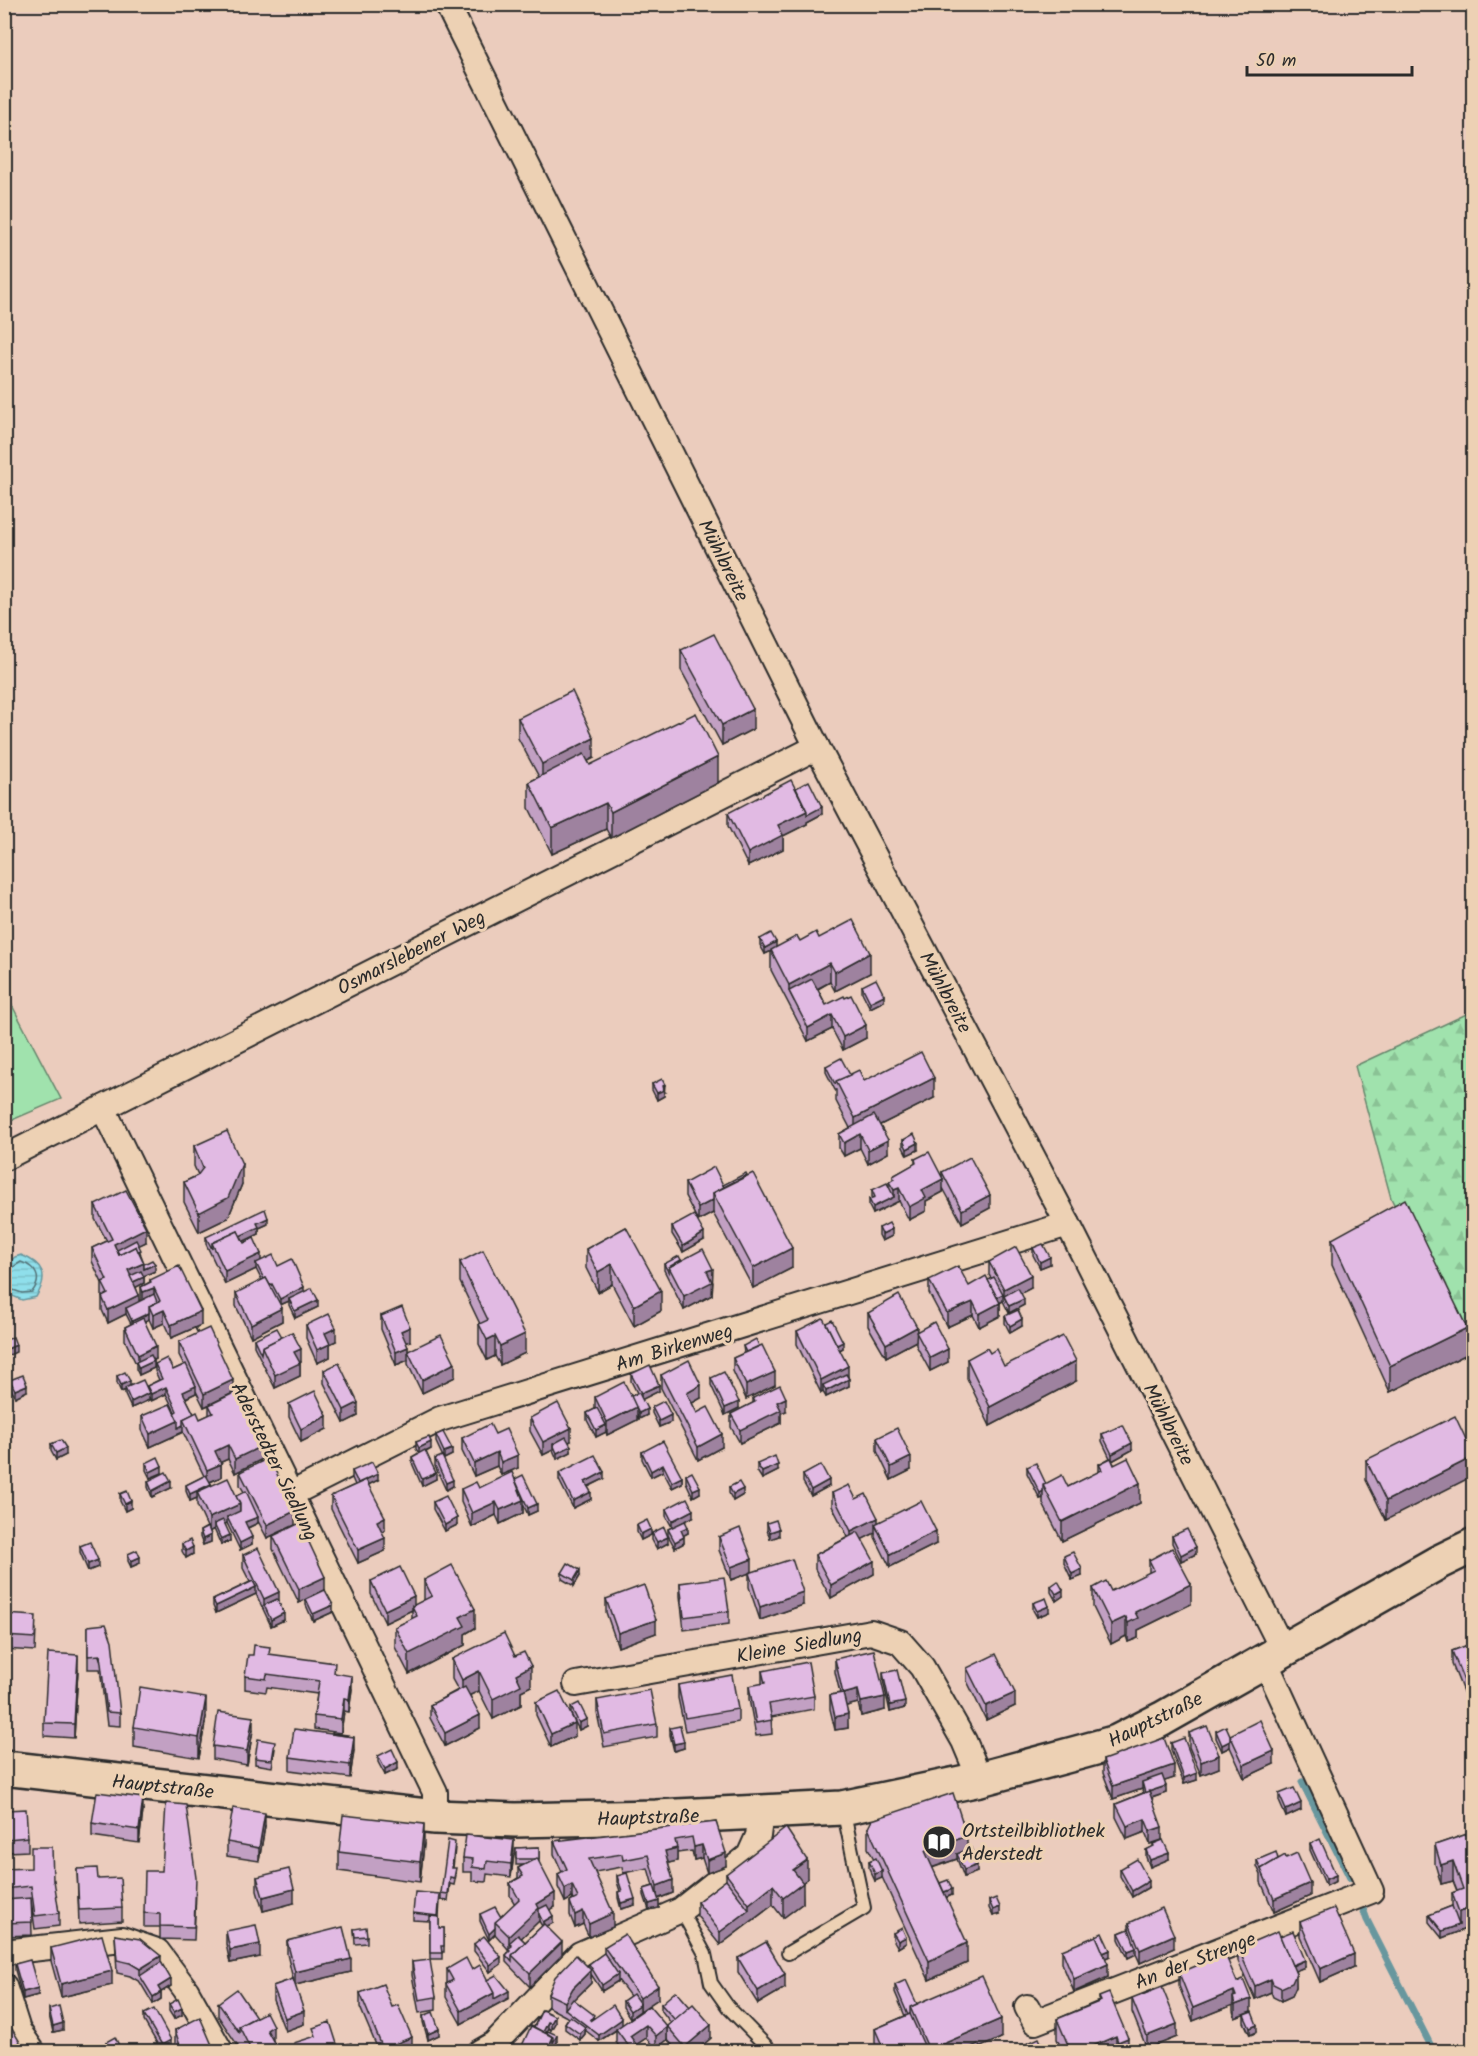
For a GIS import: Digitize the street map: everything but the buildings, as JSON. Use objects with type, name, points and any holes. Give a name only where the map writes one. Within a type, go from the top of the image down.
[{"type":"main road","name":"Hauptstraße","points":[[4,1768],[435,1817],[515,1820],[761,1813],[842,1808],[980,1779],[1117,1742],[1473,1545]]},
{"type":"street","name":"Mühlbreite","points":[[447,4],[817,747],[1068,1224],[1274,1656]]},
{"type":"street","name":"Osmarslebener Weg","points":[[4,1158],[817,747]]},
{"type":"street","name":"Aderstedter Siedlung","points":[[103,1108],[435,1792],[435,1817]]},
{"type":"street","name":"Am Birkenweg","points":[[291,1494],[441,1419],[1068,1224]]},
{"type":"street","name":"Kleine Siedlung","points":[[576,1684],[871,1632],[900,1642],[922,1667],[964,1741],[980,1779]]},
{"type":"street","name":"An der Strenge","points":[[1028,2007],[1035,2022],[1371,1891],[1274,1656]]},
{"type":"street","points":[[480,2052],[494,2044],[580,1954],[681,1910],[749,1856],[758,1836],[761,1813]]},
{"type":"street","points":[[4,1952],[122,1939],[157,1951],[186,1990],[221,2052]]},
{"type":"street","points":[[4,1986],[18,2031],[33,2052]]},
{"type":"lane","points":[[788,1953],[864,1908],[842,1808]]},
{"type":"lane","points":[[681,1910],[705,1954],[711,1983],[728,2007],[772,2052]]},
{"type":"green space","points":[[4,990],[61,1099],[5,1123],[4,1123]]},
{"type":"green space","points":[[1473,1011],[1473,1368],[1391,1198],[1355,1066]]},
{"type":"water","points":[[21,1255],[35,1262],[43,1277],[36,1297],[22,1300],[8,1294],[4,1288],[6,1265]]},
{"type":"waterway","points":[[1302,1782],[1350,1878]]},
{"type":"waterway","points":[[1362,1906],[1434,2052]]},
{"type":"place","name":"Ortsteilbibliothek Aderstedt","points":[[939,1842]]}]
